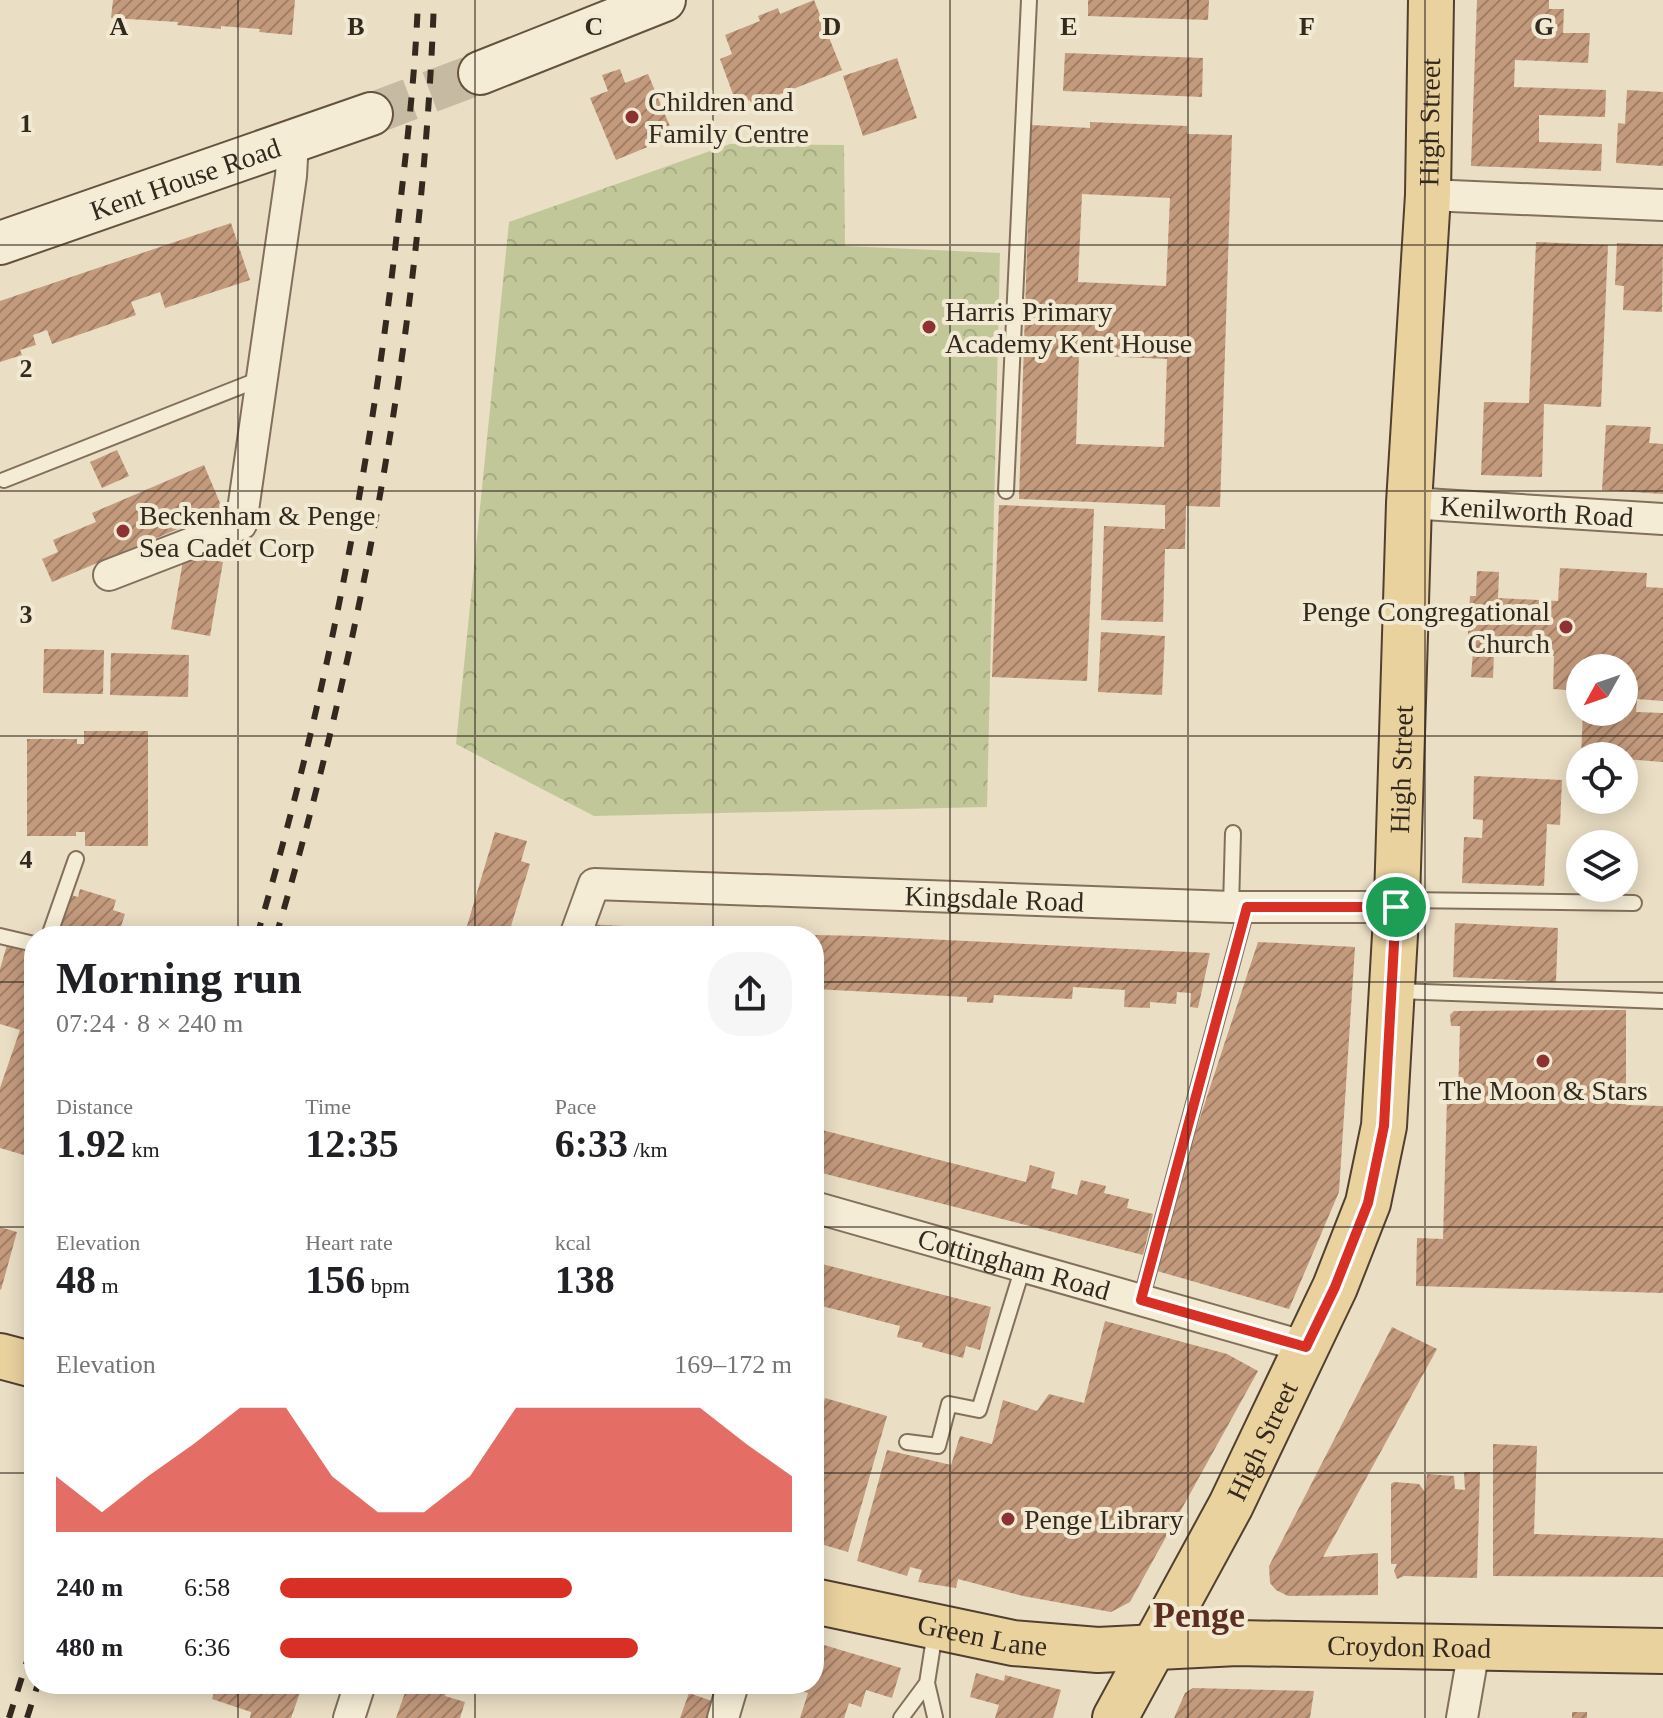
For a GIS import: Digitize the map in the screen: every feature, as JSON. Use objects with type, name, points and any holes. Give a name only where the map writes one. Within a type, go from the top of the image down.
[{"type":"main road","name":"High Street","points":[[1115,1718],[1231,1505],[1335,1287],[1368,1203],[1384,1126],[1396,904],[1409,503],[1428,195],[1431,0]]},
{"type":"main road","points":[[0,1356],[24,1362]]},
{"type":"main road","name":"Green Lane","points":[[824,1603],[1013,1643],[1084,1649],[1155,1646]]},
{"type":"main road","name":"Croydon Road","points":[[1155,1646],[1237,1643],[1663,1651]]},
{"type":"street","points":[[480,73],[664,0]]},
{"type":"street","name":"Kent House Road","points":[[0,243],[371,114]]},
{"type":"street","points":[[109,575],[241,524],[291,176],[293,141]]},
{"type":"street","points":[[1428,195],[1663,205]]},
{"type":"street","name":"Kenilworth Road","points":[[1409,503],[1663,519]]},
{"type":"street","name":"Kingsdale Road","points":[[579,926],[594,884],[1239,907],[1396,904]]},
{"type":"street","name":"Cottingham Road","points":[[824,1210],[1306,1347]]},
{"type":"street","points":[[1462,1718],[1474,1649]]},
{"type":"street","points":[[349,1718],[357,1694]]},
{"type":"street","points":[[723,1718],[730,1694]]},
{"type":"lane","points":[[1006,491],[1029,0]]},
{"type":"lane","points":[[4,480],[260,379]]},
{"type":"lane","points":[[1141,1300],[1239,907],[1233,833]]},
{"type":"lane","points":[[53,926],[76,859]]},
{"type":"lane","points":[[1396,904],[1634,903]]},
{"type":"lane","points":[[0,936],[24,942]]},
{"type":"lane","points":[[1392,990],[1663,1001]]},
{"type":"lane","points":[[907,1442],[938,1446],[949,1404],[979,1410],[1023,1267]]},
{"type":"lane","points":[[935,1717],[927,1683],[936,1627]]},
{"type":"lane","points":[[901,1718],[927,1683]]},
{"type":"green space","points":[[730,144],[844,145],[845,246],[1000,253],[987,807],[594,816],[456,744],[509,222]]},
{"type":"building","points":[[113,0],[295,0],[292,35],[259,32],[260,29],[221,26],[221,29],[177,25],[178,22],[111,18]]},
{"type":"building","points":[[814,0],[842,70],[752,105],[750,100],[737,105],[720,59],[732,54],[725,35],[760,21],[758,16],[778,8],[780,14]]},
{"type":"building","points":[[1088,0],[1209,0],[1208,20],[1088,16]]},
{"type":"building","points":[[1477,0],[1549,0],[1549,9],[1564,9],[1563,33],[1590,33],[1588,63],[1515,60],[1514,87],[1606,90],[1605,117],[1539,115],[1539,142],[1602,144],[1601,171],[1471,166]]},
{"type":"building","points":[[1065,53],[1203,58],[1202,97],[1063,91]]},
{"type":"building","points":[[897,58],[917,118],[863,136],[843,76]]},
{"type":"building","name":"Children and Family Centre","points":[[620,69],[625,83],[648,74],[674,136],[616,160],[590,98],[608,91],[602,75]]},
{"type":"building","points":[[1627,90],[1663,92],[1663,166],[1616,163],[1618,123],[1625,124]]},
{"type":"building","points":[[1090,122],[1187,126],[1187,134],[1232,135],[1220,507],[1186,506],[1185,549],[1165,549],[1163,622],[1101,620],[1104,526],[1165,529],[1165,505],[1019,499],[1031,125],[1090,128]],"holes":[[[1082,194],[1170,198],[1166,286],[1078,282]],[[1079,355],[1167,359],[1164,447],[1076,444]]]},
{"type":"building","points":[[231,223],[250,280],[165,308],[160,292],[131,302],[136,315],[52,344],[47,330],[33,335],[36,345],[20,350],[22,355],[0,362],[0,301]]},
{"type":"building","points":[[1536,242],[1608,245],[1601,407],[1544,404],[1542,477],[1481,475],[1484,402],[1529,403]]},
{"type":"building","points":[[1617,243],[1663,245],[1662,312],[1623,310],[1624,286],[1615,285]]},
{"type":"building","points":[[1606,425],[1651,427],[1649,443],[1663,444],[1663,494],[1602,490]]},
{"type":"building","points":[[117,450],[129,476],[102,488],[90,462]]},
{"type":"building","name":"Beckenham & Penge Sea Cadet Corp","points":[[204,465],[223,510],[52,582],[42,559],[58,552],[53,540],[96,522],[92,513]]},
{"type":"building","points":[[999,505],[1094,509],[1087,681],[992,677]]},
{"type":"building","points":[[184,555],[223,562],[210,636],[171,629]]},
{"type":"building","name":"Penge Congregational Church","points":[[1560,568],[1647,573],[1646,587],[1663,588],[1663,701],[1638,699],[1638,654],[1566,654],[1566,690],[1553,689],[1554,656],[1494,653],[1493,678],[1471,677],[1473,652],[1467,652],[1470,596],[1476,596],[1477,571],[1499,572],[1498,598],[1558,601]]},
{"type":"building","points":[[1101,632],[1165,636],[1162,695],[1098,692]]},
{"type":"building","points":[[44,649],[104,650],[103,694],[43,693]]},
{"type":"building","points":[[111,653],[189,655],[188,697],[110,695]]},
{"type":"building","name":"Penge Congregational Church","points":[[1638,712],[1663,713],[1663,762],[1638,760],[1638,742],[1582,742],[1582,726],[1638,726]]},
{"type":"building","points":[[84,731],[148,731],[148,846],[85,846],[85,832],[76,832],[76,836],[27,836],[27,739],[77,739],[77,744],[84,744]]},
{"type":"building","points":[[1474,776],[1562,780],[1560,825],[1547,824],[1544,886],[1462,883],[1464,837],[1482,838],[1483,820],[1473,819]]},
{"type":"building","points":[[495,832],[527,841],[521,861],[530,864],[511,926],[467,926]]},
{"type":"building","points":[[80,889],[116,900],[113,910],[125,914],[121,926],[57,926],[67,894],[78,897]]},
{"type":"building","points":[[1455,923],[1558,928],[1556,982],[1453,977]]},
{"type":"building","points":[[824,935],[1210,953],[1198,1008],[1190,1007],[1191,993],[1177,992],[1176,1004],[1150,1002],[1150,1008],[1124,1007],[1125,990],[1073,987],[1072,999],[994,995],[993,1003],[967,1002],[967,997],[824,990]]},
{"type":"building","points":[[1258,942],[1355,947],[1339,1192],[1289,1309],[1150,1269]]},
{"type":"building","points":[[7,945],[24,951],[24,1155],[0,1148],[0,1088],[20,1030],[0,1024],[0,969]]},
{"type":"building","points":[[1626,1010],[1626,1105],[1663,1106],[1663,1293],[1416,1286],[1417,1238],[1443,1239],[1447,1098],[1458,1096],[1460,1026],[1451,1026],[1450,1015],[1454,1011]]},
{"type":"building","points":[[824,1131],[1026,1182],[1030,1165],[1055,1172],[1051,1188],[1077,1195],[1081,1180],[1106,1186],[1104,1193],[1129,1199],[1127,1208],[1153,1214],[1143,1255],[824,1174]]},
{"type":"building","points":[[0,1227],[17,1232],[1,1290],[0,1289]]},
{"type":"building","points":[[824,1265],[991,1307],[980,1350],[966,1346],[963,1358],[897,1337],[900,1326],[824,1307]]},
{"type":"building","points":[[1105,1321],[1227,1354],[1258,1371],[1130,1602],[1111,1612],[1023,1596],[958,1579],[956,1588],[918,1582],[922,1570],[910,1567],[907,1576],[857,1561],[887,1450],[951,1465],[960,1436],[992,1444],[1003,1400],[1037,1411],[1049,1394],[1084,1403]]},
{"type":"building","points":[[1392,1327],[1437,1349],[1323,1557],[1378,1553],[1378,1595],[1288,1596],[1270,1583],[1269,1566]]},
{"type":"building","points":[[825,1398],[887,1416],[848,1552],[824,1545]]},
{"type":"building","points":[[1493,1444],[1537,1446],[1534,1534],[1663,1538],[1663,1577],[1493,1576]]},
{"type":"building","points":[[1464,1472],[1480,1472],[1477,1578],[1404,1576],[1397,1579],[1394,1571],[1397,1564],[1391,1564],[1391,1484],[1419,1484],[1425,1492],[1427,1474],[1454,1476],[1455,1489],[1465,1490]]},
{"type":"building","points":[[824,1645],[901,1668],[892,1698],[866,1690],[861,1707],[849,1703],[844,1718],[800,1718],[808,1694],[824,1694]]},
{"type":"building","points":[[976,1673],[1004,1681],[1005,1675],[1061,1690],[1053,1718],[995,1718],[999,1705],[970,1697]]},
{"type":"building","points":[[1193,1688],[1314,1691],[1310,1718],[1174,1718],[1185,1693]]},
{"type":"building","points":[[214,1694],[299,1694],[291,1718],[250,1718],[251,1712],[212,1699]]},
{"type":"building","points":[[404,1694],[446,1694],[465,1702],[460,1718],[396,1718]]},
{"type":"building","points":[[689,1694],[712,1701],[707,1718],[680,1718]]},
{"type":"building","points":[[1572,1712],[1587,1712],[1587,1718],[1572,1718]]},
{"type":"tunnel","points":[[371,114],[480,73]]},
{"type":"railway","points":[[260,926],[303,764],[342,592],[358,504],[396,241],[418,0]]},
{"type":"railway","points":[[279,926],[336,708],[384,473],[417,235],[428,117],[434,0]]},
{"type":"railway","points":[[9,1718],[24,1671]]},
{"type":"railway","points":[[27,1718],[35,1694]]},
{"type":"place","name":"Children and Family Centre","points":[[632,117]]},
{"type":"place","name":"Harris Primary Academy Kent House","points":[[929,327]]},
{"type":"place","name":"Beckenham & Penge Sea Cadet Corp","points":[[123,531]]},
{"type":"place","name":"Penge Congregational Church","points":[[1566,627]]},
{"type":"place","name":"The Moon & Stars","points":[[1543,1061]]},
{"type":"place","name":"Penge Library","points":[[1008,1519]]},
{"type":"district","name":"Penge","points":[[1199,1614]]},
{"type":"route","points":[[1247,907],[1396,907],[1384,1126],[1368,1203],[1335,1287],[1306,1347],[1141,1300],[1247,907]]}]
